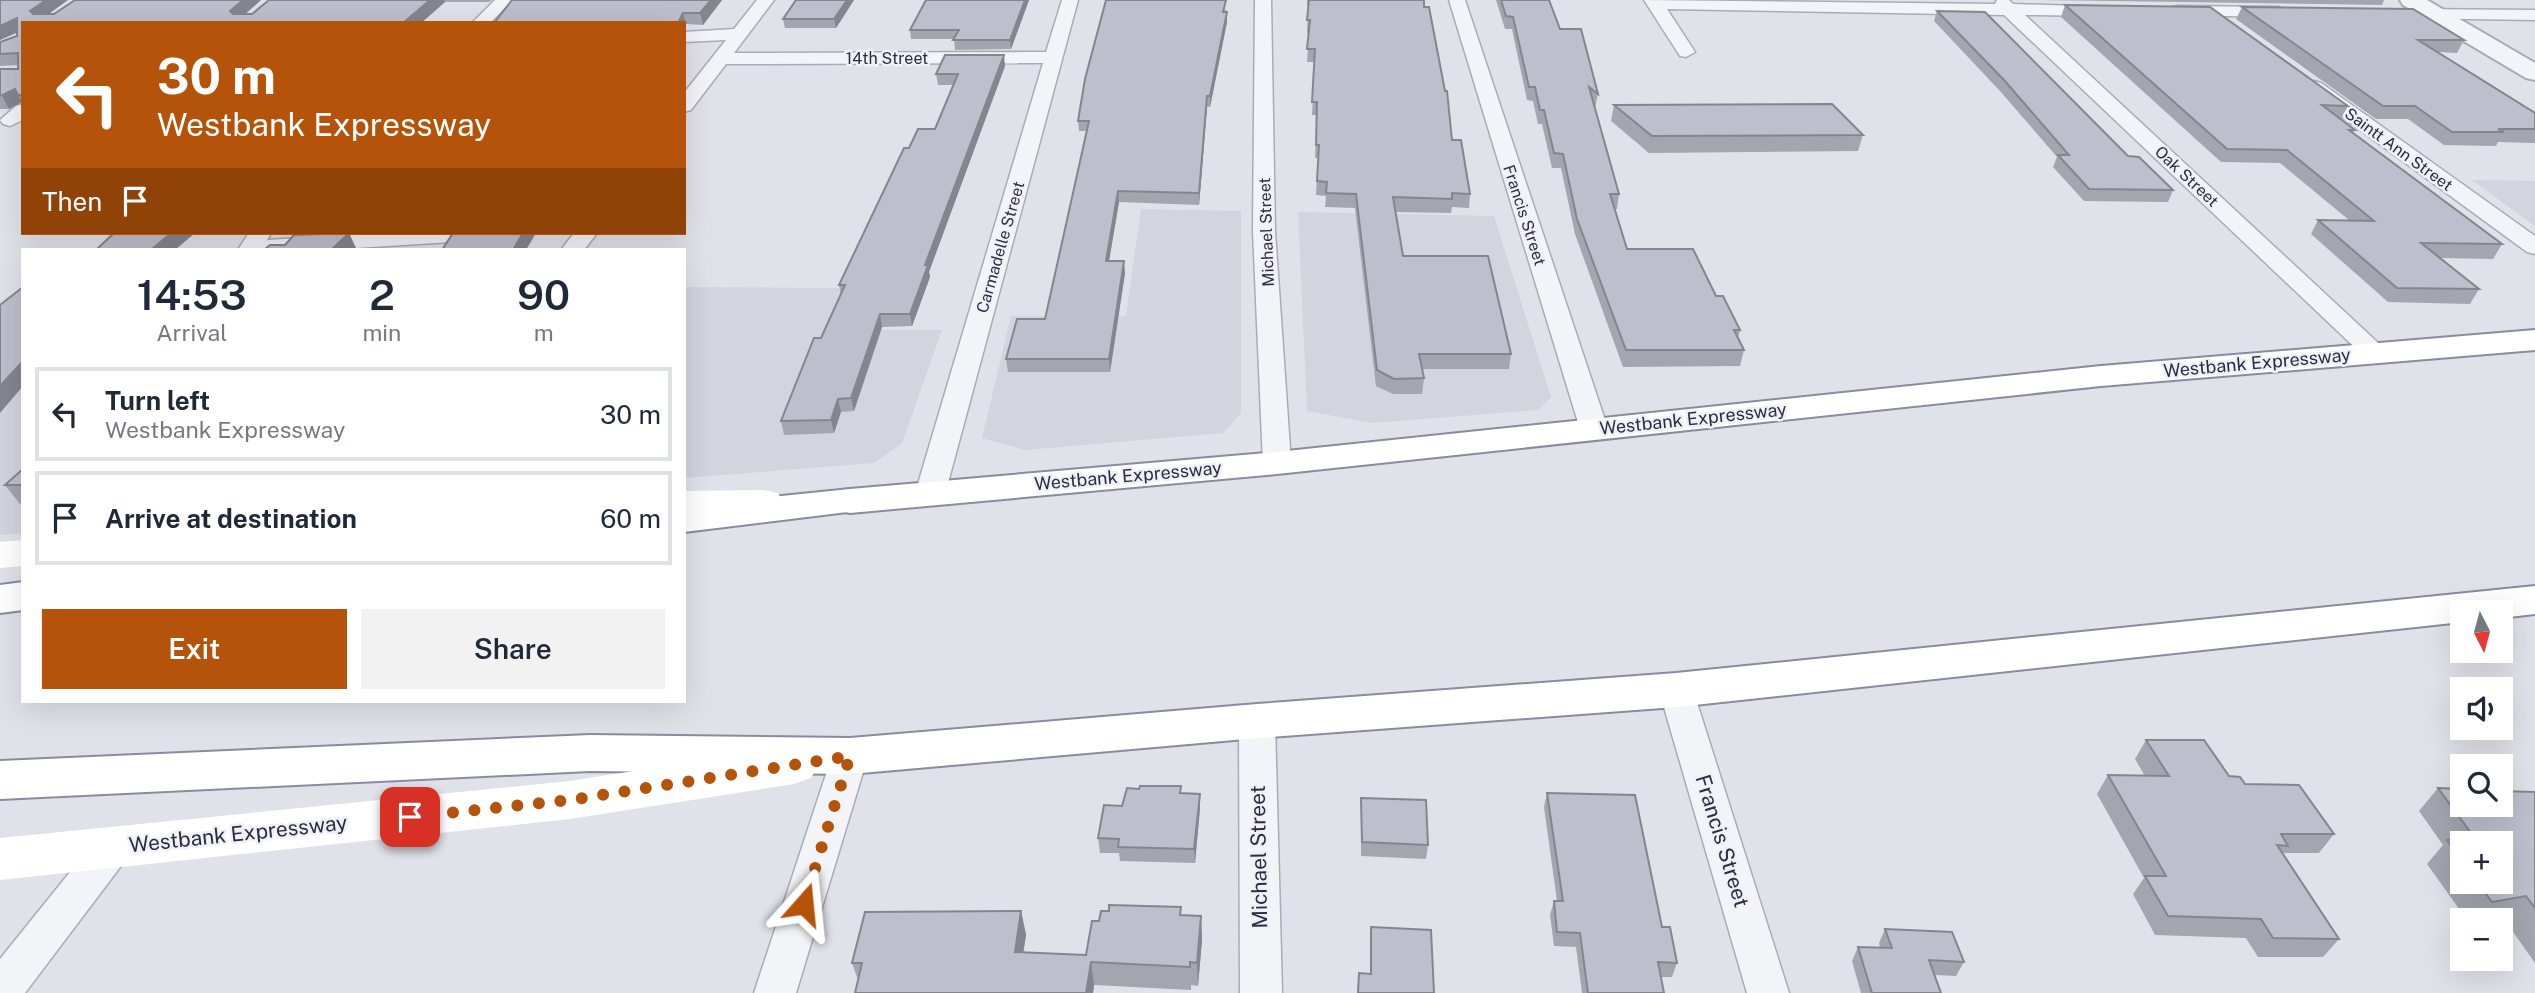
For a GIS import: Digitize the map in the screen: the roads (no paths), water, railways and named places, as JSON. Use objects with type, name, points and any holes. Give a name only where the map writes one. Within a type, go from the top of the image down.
[{"type":"main road","name":"Westbank Expressway","points":[[686,519],[850,501],[1277,463],[2101,376],[2535,340]]},
{"type":"main road","name":"Westbank Expressway","points":[[686,503],[850,501]]},
{"type":"main road","points":[[0,555],[21,553]]},
{"type":"main road","points":[[0,599],[21,596]]},
{"type":"main road","name":"Westbank Expressway","points":[[0,859],[570,800],[850,756],[1257,721],[1676,690],[2535,600]]},
{"type":"main road","name":"Westbank Expressway","points":[[0,780],[590,753],[850,756]]},
{"type":"street","points":[[482,21],[505,0]]},
{"type":"street","points":[[686,103],[766,0]]},
{"type":"street","name":"Carmadelle Street","points":[[930,494],[1070,0]]},
{"type":"street","name":"Michael Street","points":[[1263,0],[1264,231],[1277,463]]},
{"type":"street","name":"Francis Street","points":[[1457,0],[1594,429]]},
{"type":"street","points":[[2411,0],[2473,14],[2535,15]]},
{"type":"street","points":[[1654,2],[2004,5],[2117,11]]},
{"type":"street","points":[[1654,2],[1686,52]]},
{"type":"street","name":"Oak Street","points":[[2004,5],[2376,353]]},
{"type":"street","points":[[2157,11],[2203,6],[2295,12]]},
{"type":"street","points":[[2203,6],[2233,28]]},
{"type":"street","points":[[2392,13],[2441,7],[2535,73]]},
{"type":"street","points":[[2473,14],[2535,50]]},
{"type":"street","points":[[686,37],[740,34]]},
{"type":"street","name":"14th Street","points":[[721,58],[1053,57]]},
{"type":"street","name":"Saintt Ann Street","points":[[2298,75],[2535,247]]},
{"type":"street","points":[[255,240],[419,235]]},
{"type":"street","name":"Francis Street","points":[[1676,690],[1768,993]]},
{"type":"street","name":"Michael Street","points":[[1257,721],[1261,993]]},
{"type":"street","points":[[775,993],[850,756]]},
{"type":"street","points":[[0,992],[113,847]]}]
